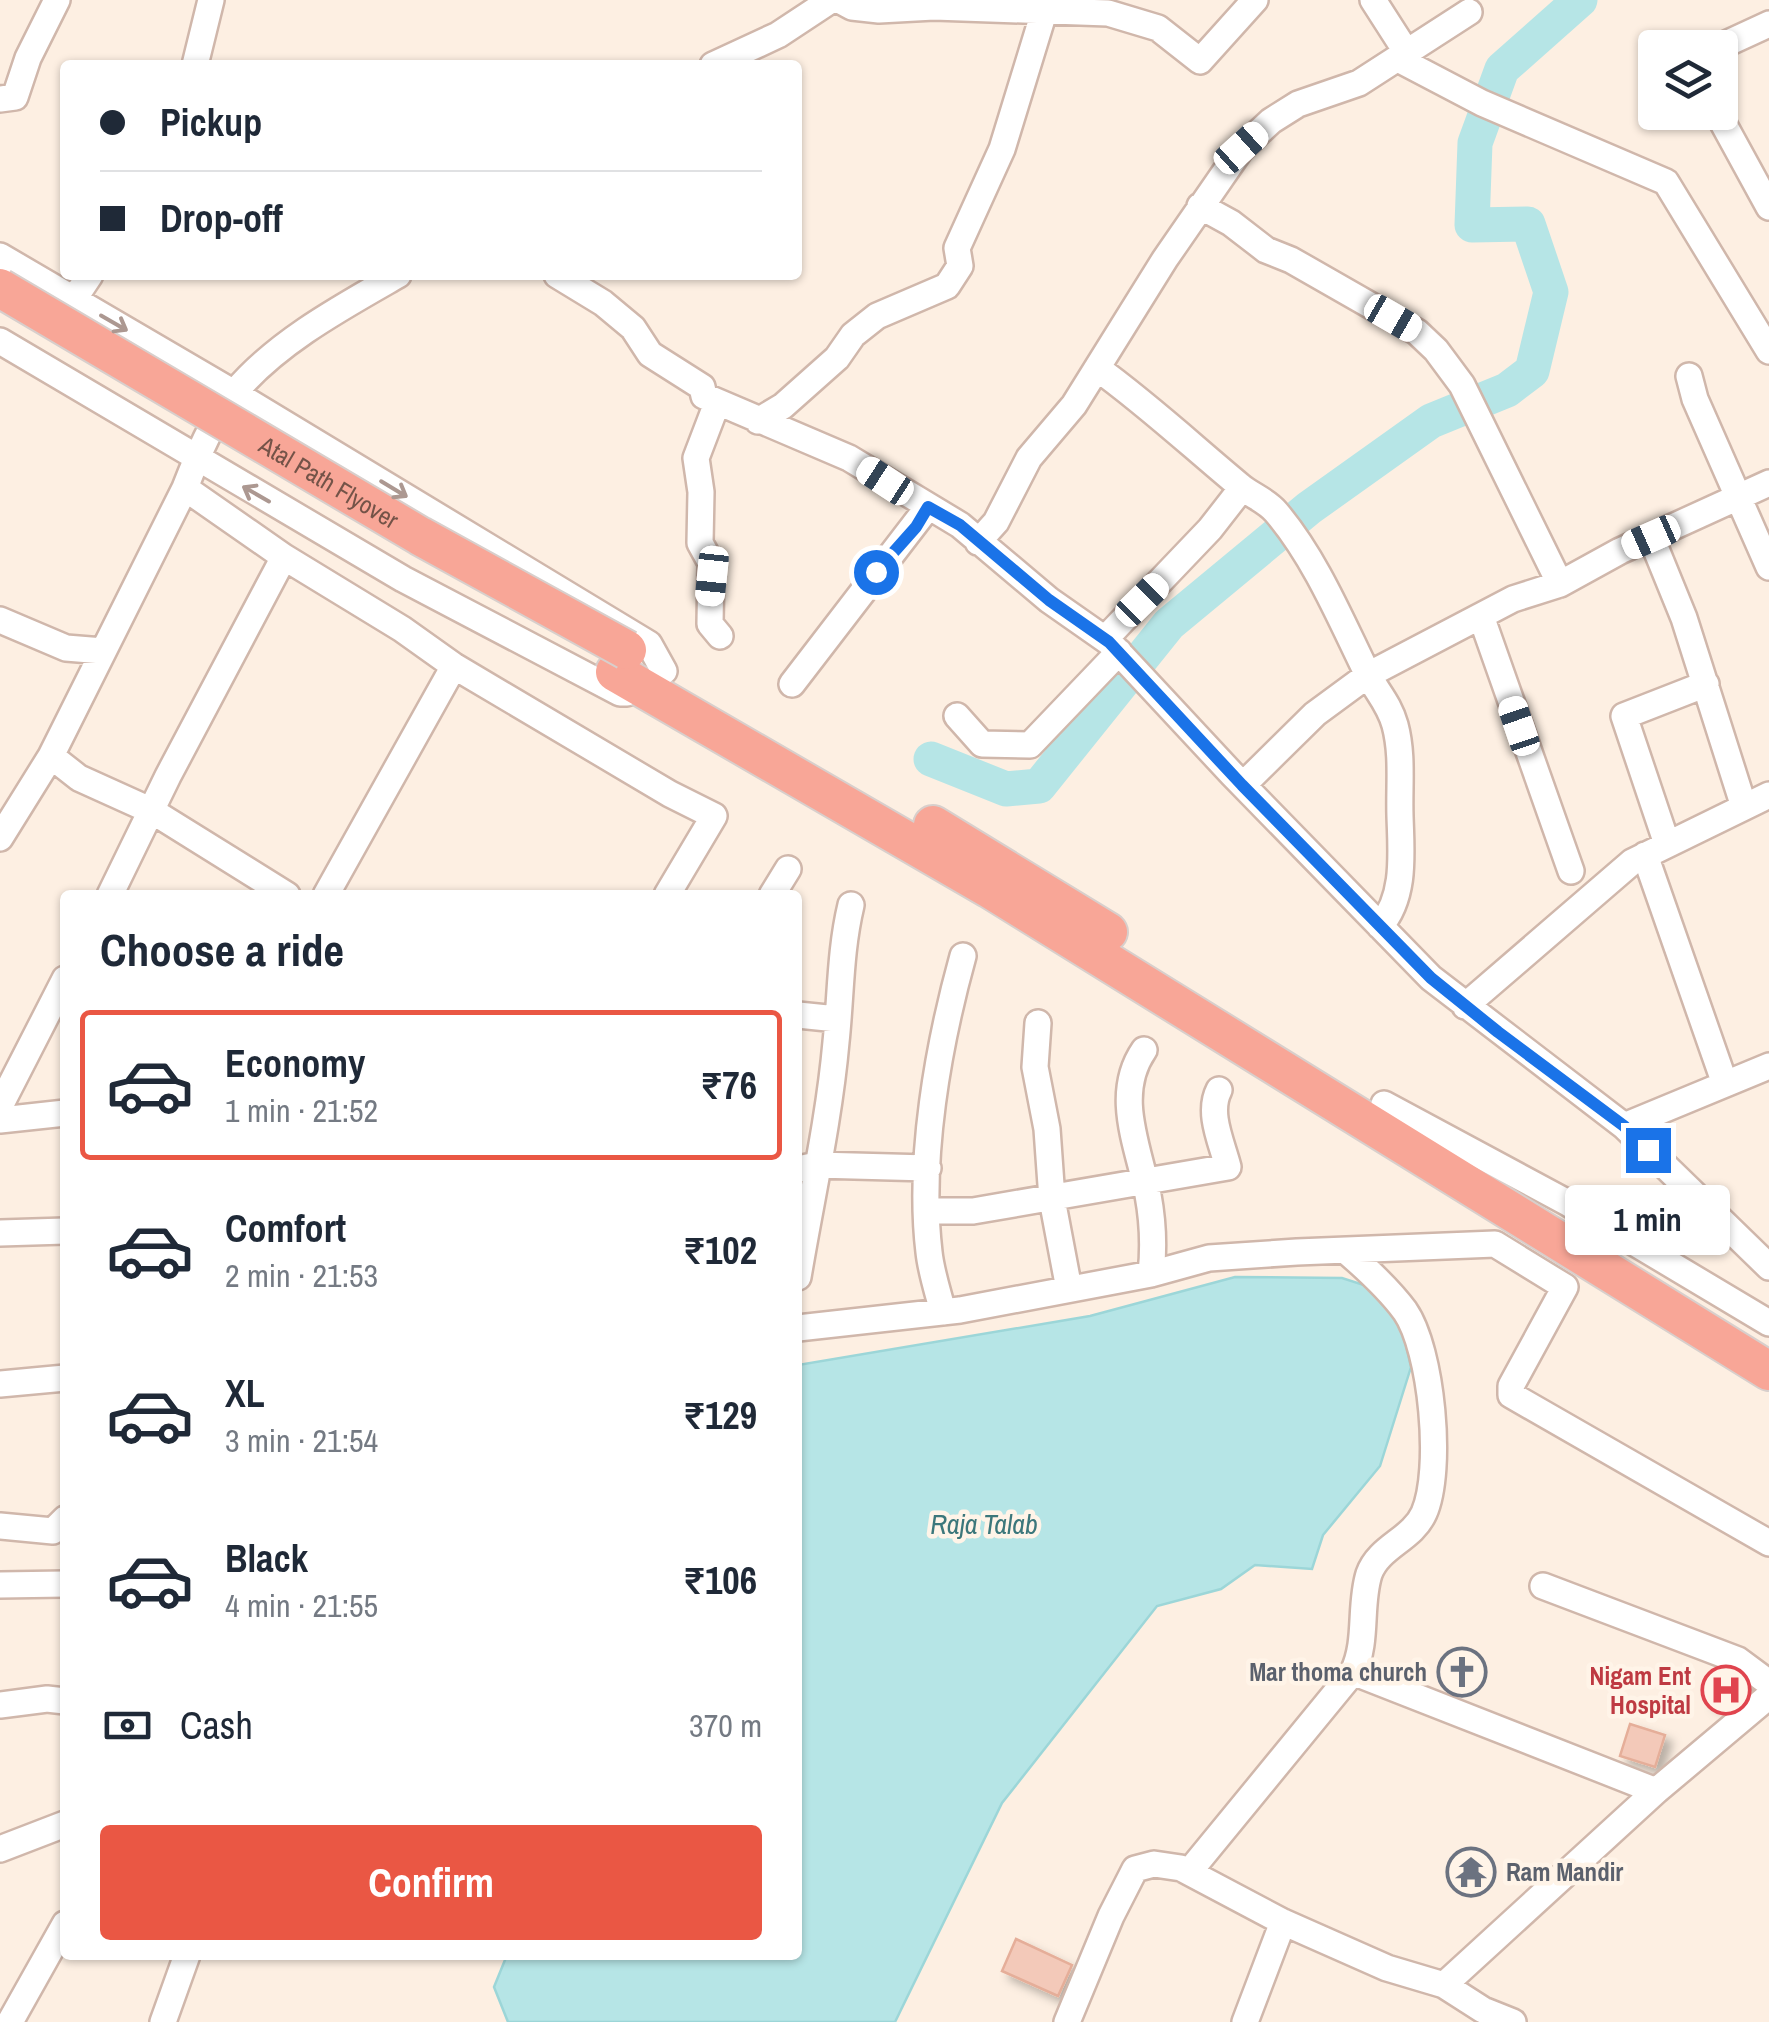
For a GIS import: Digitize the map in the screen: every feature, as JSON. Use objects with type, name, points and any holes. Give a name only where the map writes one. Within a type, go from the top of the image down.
[{"type":"highway","name":"Atal Path Flyover","points":[[0,288],[388,517],[621,661],[994,876],[1514,1199]]},
{"type":"highway","name":"Atal Path Flyover","points":[[0,317],[391,549],[621,661]]},
{"type":"highway","points":[[1514,1199],[1769,1341]]},
{"type":"highway","points":[[1514,1199],[1769,1371]]},
{"type":"street","points":[[0,99],[15,97],[28,58],[57,0]]},
{"type":"street","points":[[196,60],[212,0]]},
{"type":"street","points":[[724,60],[778,35],[835,0],[852,7],[879,10],[1119,8],[1158,28],[1200,60],[1255,0]]},
{"type":"street","points":[[1372,0],[1403,56],[1482,103],[1666,182],[1769,351]]},
{"type":"street","points":[[758,421],[782,406],[838,358],[854,335],[877,316],[947,286],[956,278],[960,266],[957,248],[1002,149],[1051,8]]},
{"type":"street","points":[[978,542],[996,522],[1029,458],[1074,405],[1241,148],[1271,121],[1298,104],[1359,82],[1469,12]]},
{"type":"street","points":[[1738,38],[1769,24]]},
{"type":"street","points":[[1727,130],[1769,208]]},
{"type":"street","points":[[1200,206],[1266,250],[1291,260],[1417,332],[1436,350],[1462,385],[1560,584]]},
{"type":"street","points":[[0,256],[648,644],[658,682],[620,693],[403,579],[0,341]]},
{"type":"street","points":[[74,300],[87,280]]},
{"type":"street","points":[[0,838],[10,799],[51,756],[196,459],[234,393],[288,344],[390,280]]},
{"type":"street","points":[[565,280],[634,328],[650,354],[694,380],[702,387],[704,396],[849,458],[960,525],[1049,600],[1112,646],[1431,978],[1624,1126],[1769,1266]]},
{"type":"street","points":[[1097,368],[1242,488],[1272,508],[1292,534],[1349,631],[1368,675],[1386,698],[1402,758],[1398,783],[1400,848],[1396,903],[1380,926]]},
{"type":"street","points":[[1689,376],[1769,567]]},
{"type":"street","points":[[718,403],[696,458],[701,492],[700,544],[711,563],[710,624],[720,636]]},
{"type":"street","points":[[1242,785],[1315,714],[1368,675],[1513,599],[1560,584],[1769,483]]},
{"type":"street","points":[[184,488],[454,666],[714,816],[671,890]]},
{"type":"street","points":[[957,716],[982,744],[1030,745],[1232,506],[1242,488]]},
{"type":"street","points":[[792,684],[928,507]]},
{"type":"street","points":[[1651,537],[1706,684],[1744,806]]},
{"type":"street","points":[[112,890],[284,557]]},
{"type":"street","points":[[1480,616],[1571,871]]},
{"type":"street","points":[[0,620],[66,648],[103,651]]},
{"type":"street","points":[[329,890],[454,666]]},
{"type":"street","points":[[1706,684],[1624,716],[1656,850],[1725,1084]]},
{"type":"street","points":[[51,756],[78,778],[152,810],[279,890]]},
{"type":"street","points":[[1465,1006],[1632,862],[1769,795]]},
{"type":"street","points":[[775,890],[788,869]]},
{"type":"street","points":[[802,1233],[808,1167],[838,1019],[842,941],[852,905]]},
{"type":"street","points":[[943,1312],[929,1254],[928,1168],[935,1095],[963,956]]},
{"type":"street","points":[[0,1106],[60,989]]},
{"type":"street","points":[[802,1014],[838,1019]]},
{"type":"street","points":[[1038,1024],[1034,1067],[1047,1129],[1052,1199],[1068,1290]]},
{"type":"street","points":[[1144,1050],[1134,1064],[1128,1090],[1131,1129],[1145,1182],[1154,1244],[1151,1274]]},
{"type":"street","points":[[1624,1126],[1769,1066]]},
{"type":"street","points":[[927,1211],[973,1211],[1228,1167],[1214,1115],[1214,1099],[1219,1090]]},
{"type":"street","points":[[0,1120],[60,1114]]},
{"type":"street","points":[[1376,1115],[1568,1203],[1769,1324]]},
{"type":"street","points":[[1376,1115],[1575,1270],[1769,1391]]},
{"type":"street","points":[[808,1167],[928,1168]]},
{"type":"street","points":[[0,1233],[60,1231]]},
{"type":"street","points":[[802,1328],[943,1312],[1151,1274],[1209,1258],[1495,1244],[1565,1287],[1511,1386],[1511,1395],[1769,1543]]},
{"type":"street","points":[[1190,1872],[1225,1824],[1273,1772],[1353,1672],[1362,1646],[1369,1573],[1382,1553],[1416,1529],[1426,1508],[1433,1449],[1432,1405],[1424,1356],[1406,1313],[1373,1274],[1346,1251]]},
{"type":"street","points":[[0,1384],[60,1378]]},
{"type":"street","points":[[0,1526],[53,1531],[60,1525]]},
{"type":"street","points":[[0,1584],[60,1584]]},
{"type":"street","points":[[1543,1586],[1738,1660],[1769,1683]]},
{"type":"street","points":[[1353,1672],[1656,1791]]},
{"type":"street","points":[[1444,1985],[1656,1791],[1769,1696]]},
{"type":"street","points":[[0,1705],[48,1698],[60,1700]]},
{"type":"street","points":[[0,1849],[60,1826]]},
{"type":"street","points":[[1067,2022],[1111,1916],[1136,1869],[1154,1864],[1181,1868],[1283,1922],[1387,1968],[1444,1985],[1481,2016],[1513,2022]]},
{"type":"street","points":[[1245,2022],[1283,1922]]},
{"type":"street","points":[[10,2022],[60,1933]]},
{"type":"street","points":[[162,2022],[185,1960]]},
{"type":"water","name":"Raja Talab","points":[[1235,1277],[1342,1278],[1367,1286],[1401,1324],[1411,1367],[1380,1466],[1323,1535],[1312,1569],[1255,1565],[1221,1589],[1157,1606],[1002,1803],[895,2022],[508,2022],[494,1987],[505,1960],[802,1960],[802,1364],[1090,1316]]},
{"type":"building","points":[[1720,1663],[1752,1674],[1738,1712],[1707,1701]]},
{"type":"building","points":[[1630,1724],[1665,1735],[1655,1767],[1620,1756]]},
{"type":"building","points":[[1016,1939],[1072,1965],[1058,1996],[1002,1971]]},
{"type":"waterway","points":[[931,759],[1006,789],[1039,786],[1169,624],[1309,508],[1431,421],[1507,390],[1532,371],[1551,292],[1528,224],[1472,225],[1475,143],[1502,69],[1580,0]]},
{"type":"place","name":"Mar thoma church","points":[[1462,1672]]},
{"type":"place","name":"Nigam Ent Hospital","points":[[1726,1690]]},
{"type":"place","name":"Ram Mandir","points":[[1471,1872]]},
{"type":"route","points":[[876,572],[916,527],[928,507],[960,525],[1049,600],[1109,642],[1431,978],[1624,1126],[1648,1150]]}]
